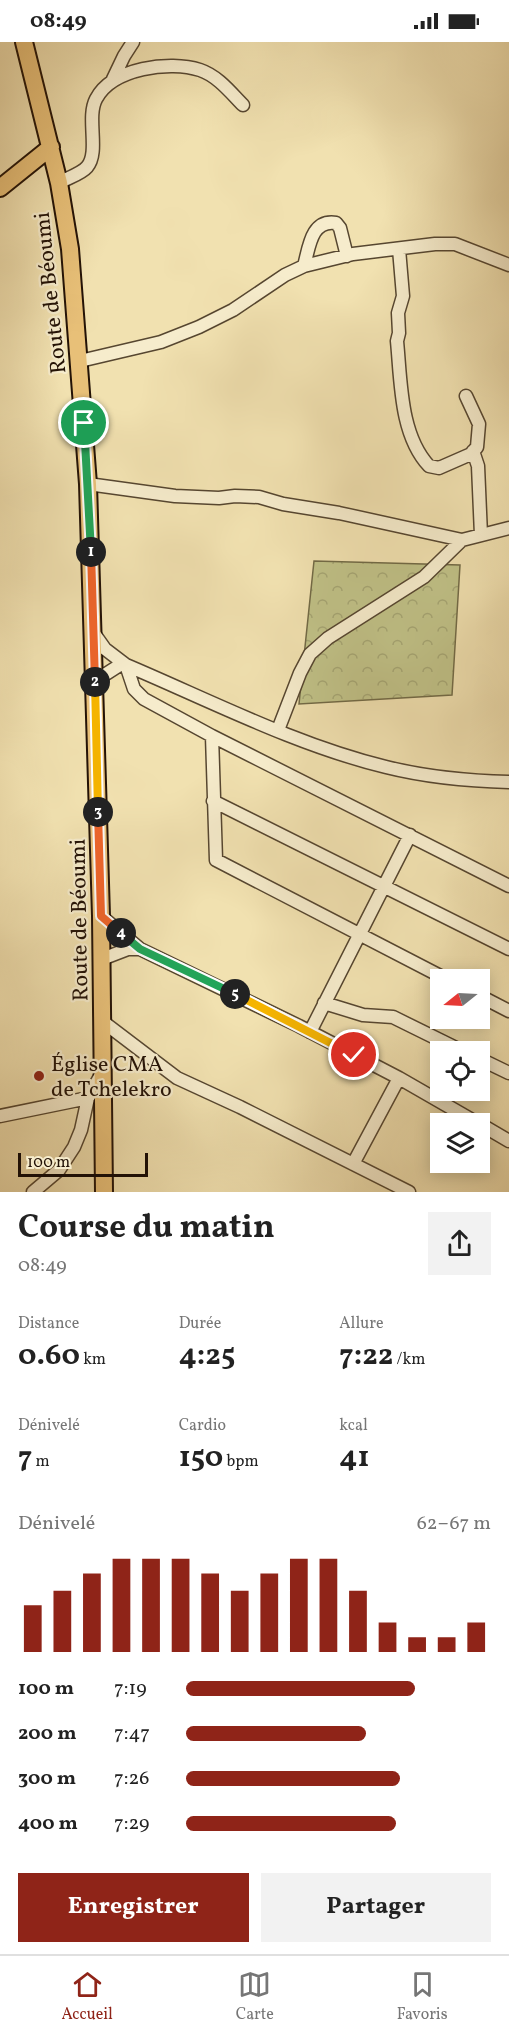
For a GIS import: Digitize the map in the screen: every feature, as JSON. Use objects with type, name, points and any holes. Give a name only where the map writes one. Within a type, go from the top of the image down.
[{"type":"main road","name":"Route de Béoumi","points":[[24,42],[59,183],[70,249],[80,361],[88,484],[95,681],[102,959],[104,1192]]},
{"type":"main road","points":[[0,188],[51,147]]},
{"type":"street","points":[[113,79],[133,42]]},
{"type":"street","points":[[59,183],[84,171],[89,165],[92,154],[91,117],[95,100],[113,79],[155,66],[201,70],[221,83],[243,105]]},
{"type":"street","points":[[304,266],[316,229],[323,223],[336,223],[340,228],[347,256]]},
{"type":"street","points":[[80,361],[161,342],[233,310],[272,283],[304,266],[347,256],[435,244],[455,244],[509,265]]},
{"type":"street","points":[[399,249],[403,296],[398,313],[399,333],[396,341],[405,416],[420,456],[429,466],[439,468],[473,452],[477,447],[479,424],[466,396]]},
{"type":"street","points":[[473,452],[478,466],[481,535]]},
{"type":"street","points":[[88,484],[175,496],[259,497],[283,504],[339,513],[462,540],[509,528]]},
{"type":"street","points":[[278,730],[300,673],[310,654],[328,638],[424,577],[462,540]]},
{"type":"street","points":[[93,633],[105,649],[125,664],[278,730],[338,753],[387,768],[466,781],[509,782]]},
{"type":"street","points":[[95,681],[125,664]]},
{"type":"street","points":[[125,664],[134,689],[144,699],[212,736],[509,885]]},
{"type":"street","points":[[212,736],[216,860],[430,970]]},
{"type":"street","points":[[213,801],[509,949]]},
{"type":"street","points":[[310,1032],[410,835]]},
{"type":"street","points":[[101,916],[140,949],[310,1032],[461,1113]]},
{"type":"street","points":[[102,959],[128,949],[140,949]]},
{"type":"street","points":[[490,1001],[509,1011]]},
{"type":"street","points":[[324,1003],[363,1015],[393,1017],[442,1041]]},
{"type":"street","points":[[102,1021],[177,1078],[409,1192]]},
{"type":"street","points":[[490,1064],[509,1074]]},
{"type":"street","points":[[33,1192],[59,1170],[74,1148],[81,1130],[88,1098],[102,1073]]},
{"type":"street","points":[[353,1164],[399,1078]]},
{"type":"street","points":[[0,1116],[88,1098]]},
{"type":"street","points":[[490,1130],[509,1141]]},
{"type":"green space","points":[[314,561],[460,565],[452,695],[299,704]]},
{"type":"place","name":"Église CMA de Tchelekro","points":[[39,1076]]},
{"type":"route","points":[[84,423],[88,484],[101,916],[140,949],[232,992],[354,1055]]}]
